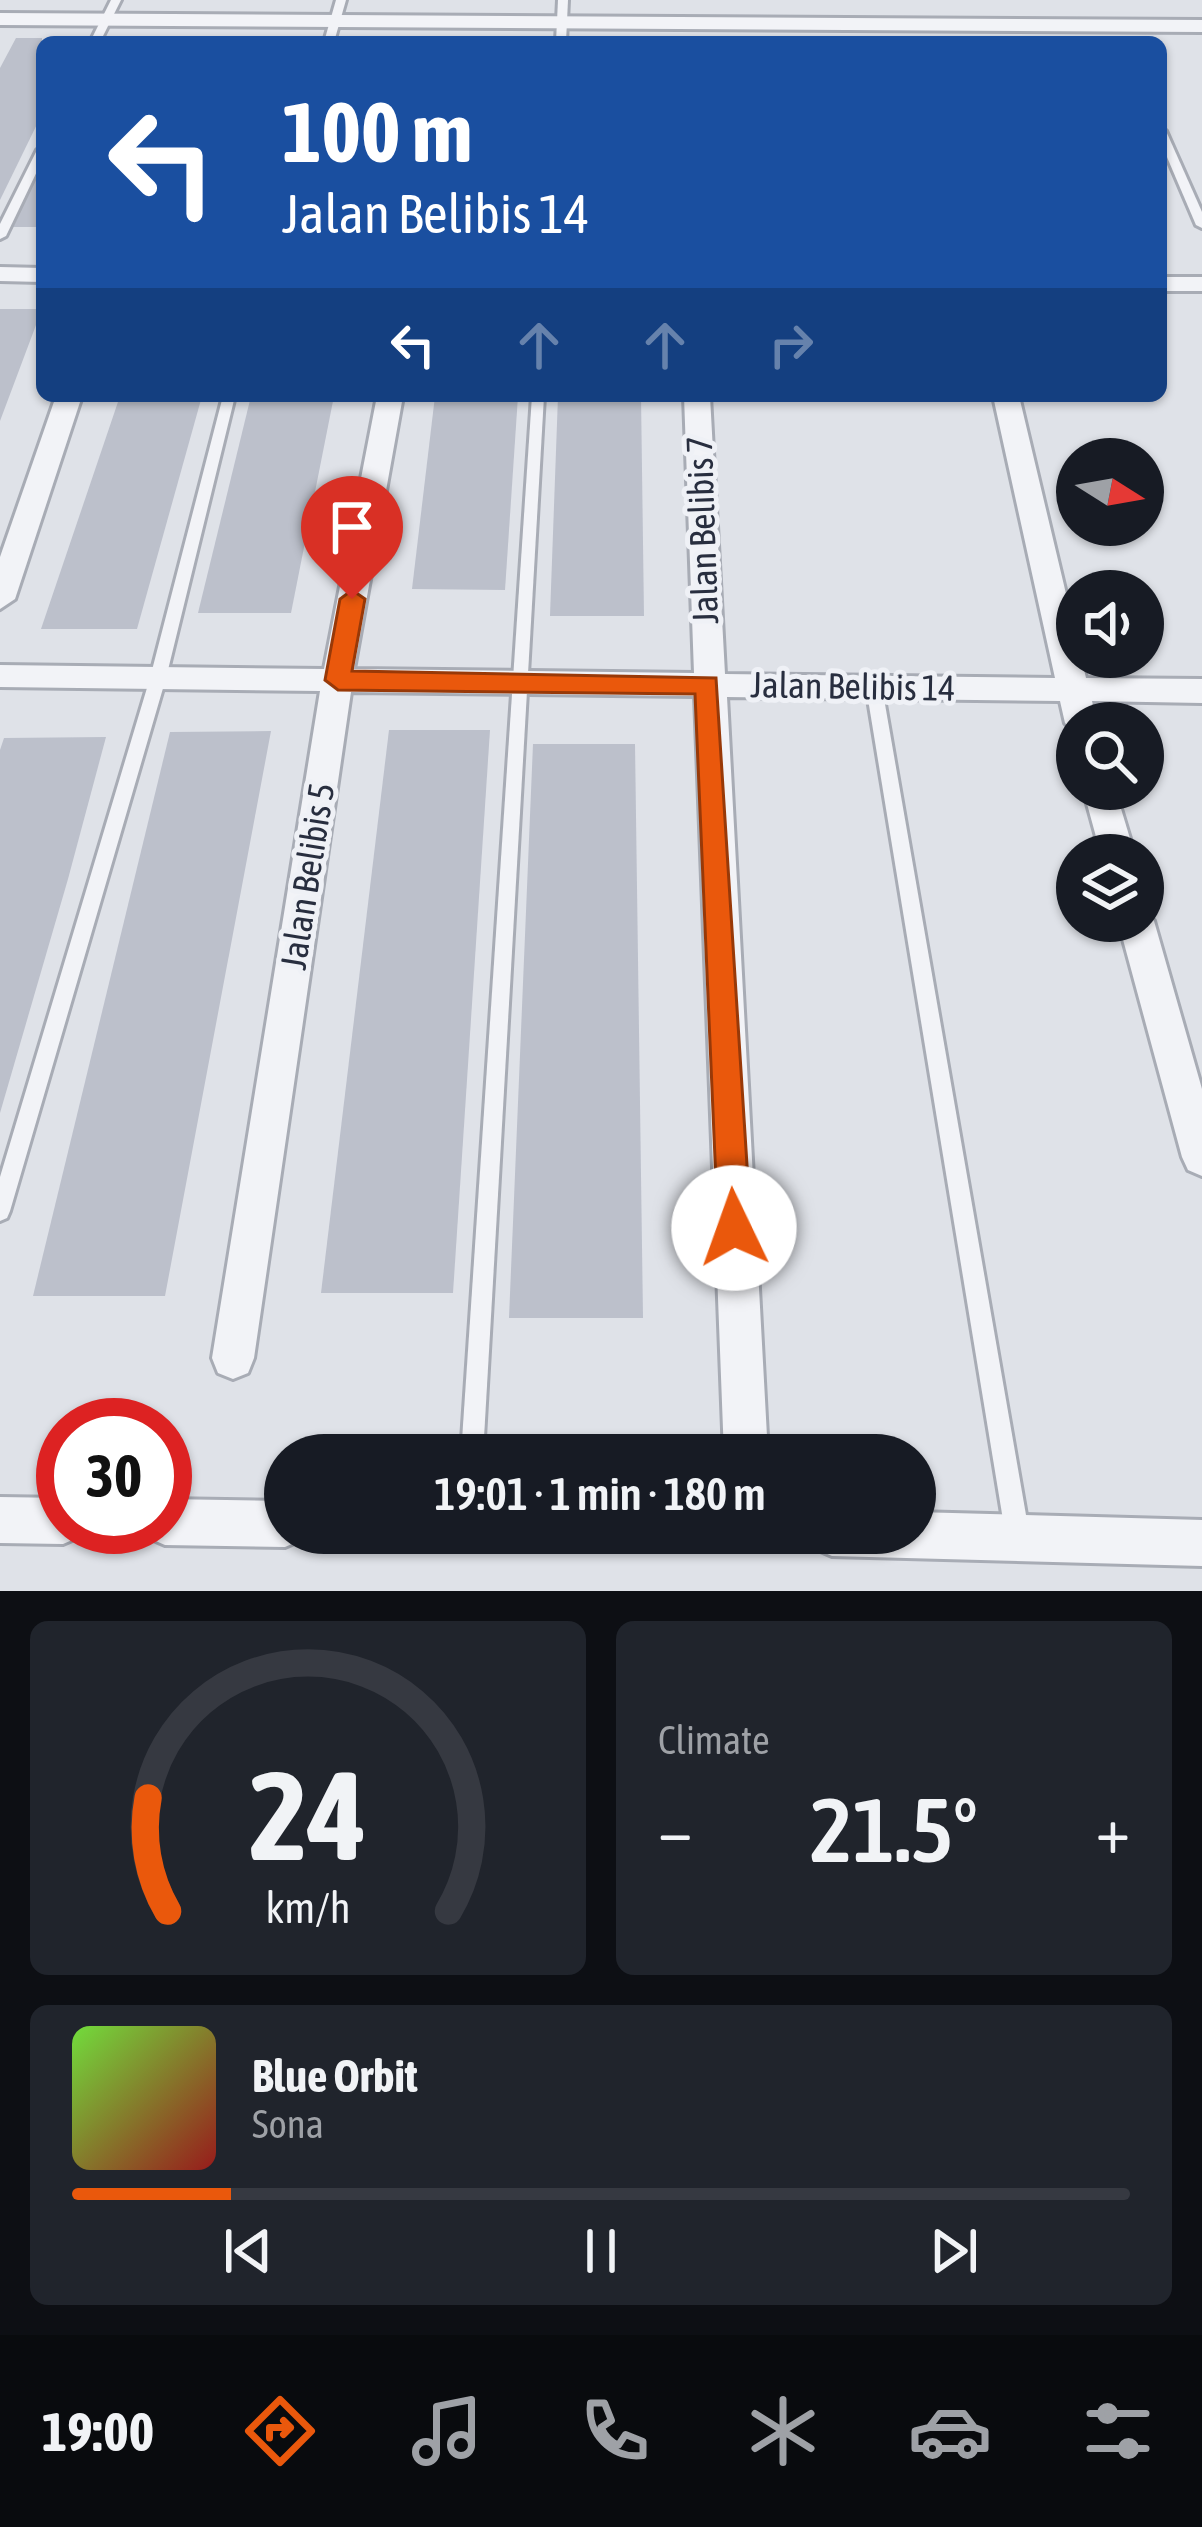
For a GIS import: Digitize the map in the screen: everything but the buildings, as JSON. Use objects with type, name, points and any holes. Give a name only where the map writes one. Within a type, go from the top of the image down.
[{"type":"street","points":[[0,9],[6,0]]},
{"type":"street","points":[[451,33],[456,0]]},
{"type":"street","points":[[679,0],[680,33]]},
{"type":"street","points":[[902,0],[908,24]]},
{"type":"street","points":[[0,20],[451,33],[680,33],[908,24],[1202,26]]},
{"type":"street","points":[[0,274],[36,275]]},
{"type":"street","points":[[1167,284],[1202,284]]},
{"type":"street","points":[[0,599],[67,402]]},
{"type":"street","name":"Jalan Belibis 5","points":[[232,1358],[338,680],[389,402]]},
{"type":"street","name":"Jalan Belibis 7","points":[[697,402],[745,1434]]},
{"type":"street","points":[[1007,402],[1075,702]]},
{"type":"street","name":"Jalan Belibis 14","points":[[0,676],[1202,691]]},
{"type":"street","points":[[1142,942],[1202,1157]]},
{"type":"street","points":[[0,1520],[36,1521]]},
{"type":"street","points":[[192,1522],[264,1524]]},
{"type":"street","points":[[936,1536],[1202,1543]]},
{"type":"lane","points":[[98,36],[116,0]]},
{"type":"lane","points":[[332,32],[341,0]]},
{"type":"lane","points":[[561,33],[563,0]]},
{"type":"lane","points":[[1167,145],[1202,225]]},
{"type":"lane","points":[[0,236],[36,162]]},
{"type":"lane","points":[[0,1211],[158,678],[227,402]]},
{"type":"lane","points":[[473,1434],[538,402]]},
{"type":"lane","points":[[874,687],[1018,1538]]},
{"type":"route","points":[[352,599],[338,680],[707,685],[734,1228]]}]
